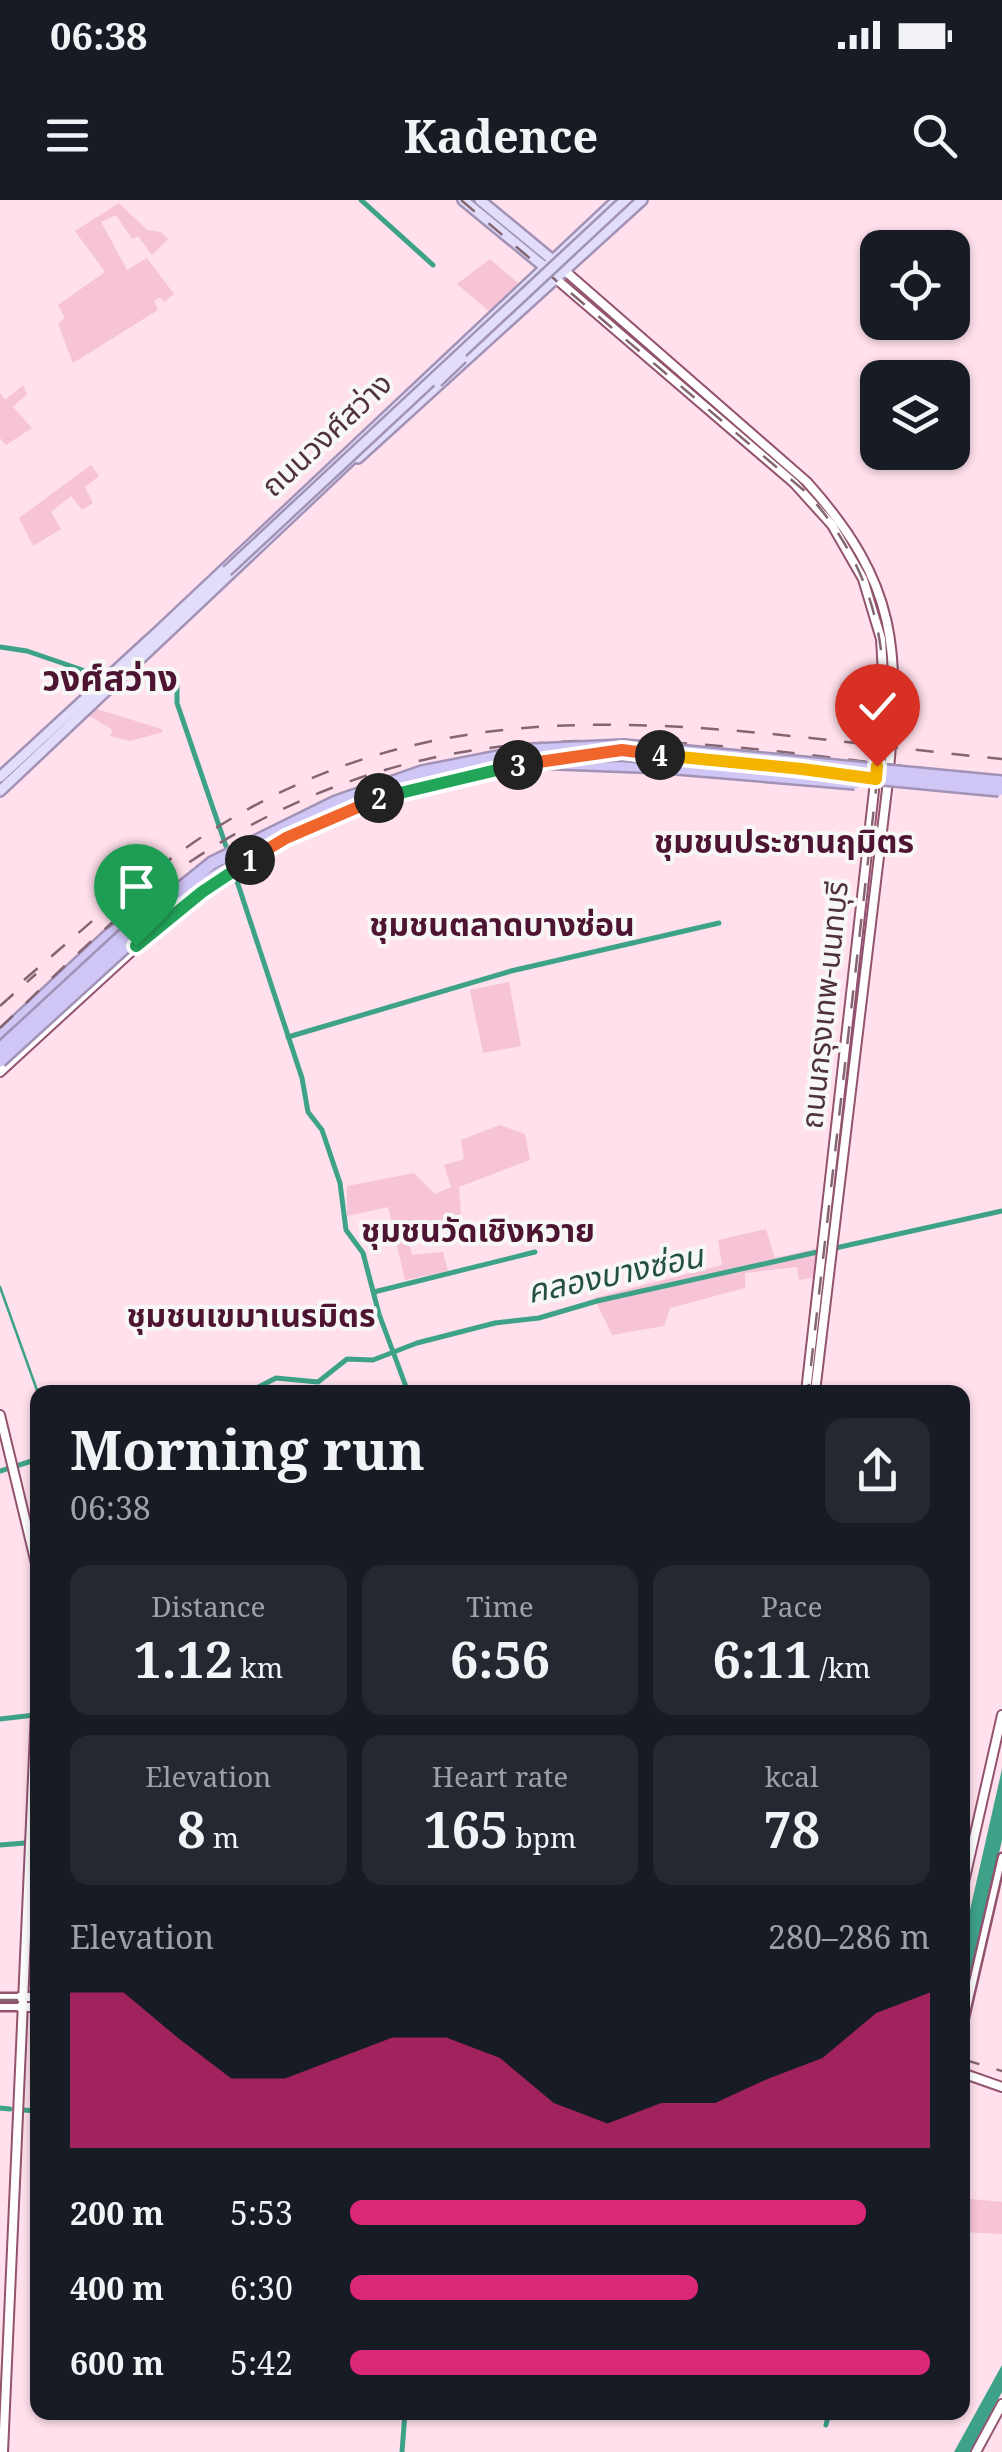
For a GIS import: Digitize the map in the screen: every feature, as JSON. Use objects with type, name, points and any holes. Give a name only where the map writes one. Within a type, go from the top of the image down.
[{"type":"highway","points":[[0,1036],[107,937],[196,873],[269,832],[365,790],[466,761],[533,750],[668,748],[1001,789]]},
{"type":"highway","points":[[0,1055],[206,881],[311,822],[428,780],[528,759],[621,754],[1001,789]]},
{"type":"highway","points":[[533,762],[665,767],[946,791],[1001,789]]},
{"type":"highway","points":[[0,1055],[196,873]]},
{"type":"main road","name":"ถนนกรุงเทพ-นนทบุรี","points":[[464,200],[548,263],[564,270],[840,519],[879,591],[894,653],[888,781],[807,1385]]},
{"type":"main road","name":"ถนนกรุงเทพ-นนทบุรี","points":[[480,200],[548,263],[555,278],[792,475],[832,525],[868,594],[884,654],[847,1080]]},
{"type":"main road","name":"ถนนวงศ์สว่าง","points":[[0,777],[617,200]]},
{"type":"main road","points":[[617,200],[615,213],[629,212]]},
{"type":"main road","name":"ถนนวงศ์สว่าง","points":[[146,642],[227,572],[625,200]]},
{"type":"main road","name":"ถนนวงศ์สว่าง","points":[[0,791],[633,200]]},
{"type":"main road","name":"ถนนวงศ์สว่าง","points":[[337,476],[642,200]]},
{"type":"main road","points":[[492,316],[505,315],[504,326]]},
{"type":"main road","points":[[684,388],[692,382]]},
{"type":"main road","points":[[868,594],[879,591]]},
{"type":"main road","points":[[0,1055],[177,890],[241,851],[349,800],[428,774],[529,754],[622,750],[888,781]]},
{"type":"main road","points":[[0,1072],[145,938],[222,878],[313,825],[392,794],[533,762],[622,750]]},
{"type":"main road","points":[[861,902],[873,904]]},
{"type":"main road","name":"ถนนกรุงเทพ-นนทบุรี","points":[[816,1340],[816,1385]]},
{"type":"main road","points":[[0,1416],[30,1540]]},
{"type":"main road","points":[[970,1856],[1002,1716]]},
{"type":"main road","points":[[6,2452],[2,2423],[30,1823]]},
{"type":"main road","points":[[20,2002],[30,1999]]},
{"type":"main road","points":[[20,2002],[30,2005]]},
{"type":"main road","points":[[970,2076],[1000,2087]]},
{"type":"main road","points":[[976,2452],[1002,2404]]},
{"type":"street","points":[[888,781],[1001,789]]},
{"type":"street","points":[[970,1996],[1002,1858]]},
{"type":"street","points":[[0,1997],[20,2002]]},
{"type":"street","points":[[0,2006],[20,2002]]},
{"type":"shaded area","points":[[119,203],[147,230],[161,232],[168,239],[152,255],[138,236],[132,239],[116,215],[101,222],[127,270],[147,258],[174,294],[164,302],[160,297],[154,301],[158,310],[73,363],[58,324],[65,318],[58,305],[105,272],[75,231]]},
{"type":"shaded area","points":[[490,259],[519,284],[490,312],[457,284]]},
{"type":"shaded area","points":[[23,385],[27,394],[13,407],[32,428],[6,445],[0,438],[0,393],[5,400]]},
{"type":"shaded area","points":[[91,465],[99,476],[85,487],[93,503],[82,510],[71,496],[51,512],[61,529],[33,546],[19,518]]},
{"type":"shaded area","points":[[97,709],[163,732],[130,741],[110,736],[113,730],[88,715]]},
{"type":"shaded area","points":[[509,982],[521,1046],[483,1053],[470,990]]},
{"type":"shaded area","points":[[500,1125],[525,1134],[530,1160],[459,1187],[461,1214],[421,1226],[408,1240],[412,1255],[443,1252],[448,1271],[405,1280],[388,1207],[347,1216],[347,1186],[414,1173],[435,1194],[451,1187],[444,1165],[464,1159],[461,1140]]},
{"type":"shaded area","points":[[766,1229],[775,1258],[822,1247],[817,1277],[799,1280],[797,1267],[745,1273],[745,1288],[670,1308],[664,1326],[612,1335],[594,1298],[722,1265],[718,1240]]},
{"type":"shaded area","points":[[1002,1769],[1002,1840],[970,1982],[970,1910]]},
{"type":"shaded area","points":[[970,2199],[1002,2202],[1002,2234],[970,2232]]},
{"type":"shaded area","points":[[1002,2365],[1002,2392],[970,2452],[954,2452]]},
{"type":"waterway","points":[[361,200],[433,265]]},
{"type":"waterway","points":[[0,647],[27,651],[100,676]]},
{"type":"waterway","points":[[168,670],[177,681],[177,703],[229,855]]},
{"type":"waterway","points":[[232,866],[302,1078],[308,1112],[322,1130],[340,1183],[346,1230],[363,1253],[379,1314],[405,1385]]},
{"type":"waterway","points":[[288,1037],[511,971],[719,923]]},
{"type":"waterway","name":"คลองบางซ่อน","points":[[262,1385],[276,1378],[318,1382],[347,1359],[373,1360],[417,1343],[495,1323],[539,1318],[597,1301],[1002,1211]]},
{"type":"waterway","points":[[374,1292],[535,1252]]},
{"type":"waterway","points":[[0,1287],[35,1385]]},
{"type":"waterway","name":"คลองบางซ่อน","points":[[0,1471],[30,1462]]},
{"type":"waterway","points":[[0,1719],[30,1716]]},
{"type":"waterway","points":[[0,1845],[30,1843]]},
{"type":"waterway","points":[[0,2108],[10,2109]]},
{"type":"waterway","points":[[23,2110],[30,2110]]},
{"type":"waterway","points":[[402,2452],[404,2420]]},
{"type":"waterway","points":[[826,2425],[827,2420]]},
{"type":"railway","points":[[461,200],[807,493],[846,546],[871,602],[882,662],[883,728],[809,1385]]},
{"type":"railway","points":[[157,869],[258,804],[359,761],[461,736],[564,726],[670,726],[1002,759]]},
{"type":"railway","points":[[0,1028],[129,908],[213,847],[311,796],[407,764],[503,746],[599,741],[696,744],[1002,777]]},
{"type":"railway","points":[[24,980],[164,859]]},
{"type":"railway","points":[[0,1006],[36,974]]},
{"type":"railway","points":[[0,2000],[30,2000]]},
{"type":"railway","points":[[970,2061],[1002,2071]]},
{"type":"district","name":"วงศ์สว่าง","points":[[110,679]]},
{"type":"district","name":"ชุมชนประชานฤมิตร","points":[[784,842]]},
{"type":"district","name":"ชุมชนตลาดบางซ่อน","points":[[502,925]]},
{"type":"district","name":"ชุมชนวัดเชิงหวาย","points":[[478,1231]]},
{"type":"district","name":"ชุมชนเขมาเนรมิตร","points":[[251,1316]]},
{"type":"route","points":[[136,946],[202,892],[286,838],[375,799],[461,775],[622,750],[876,779],[877,766]]}]
